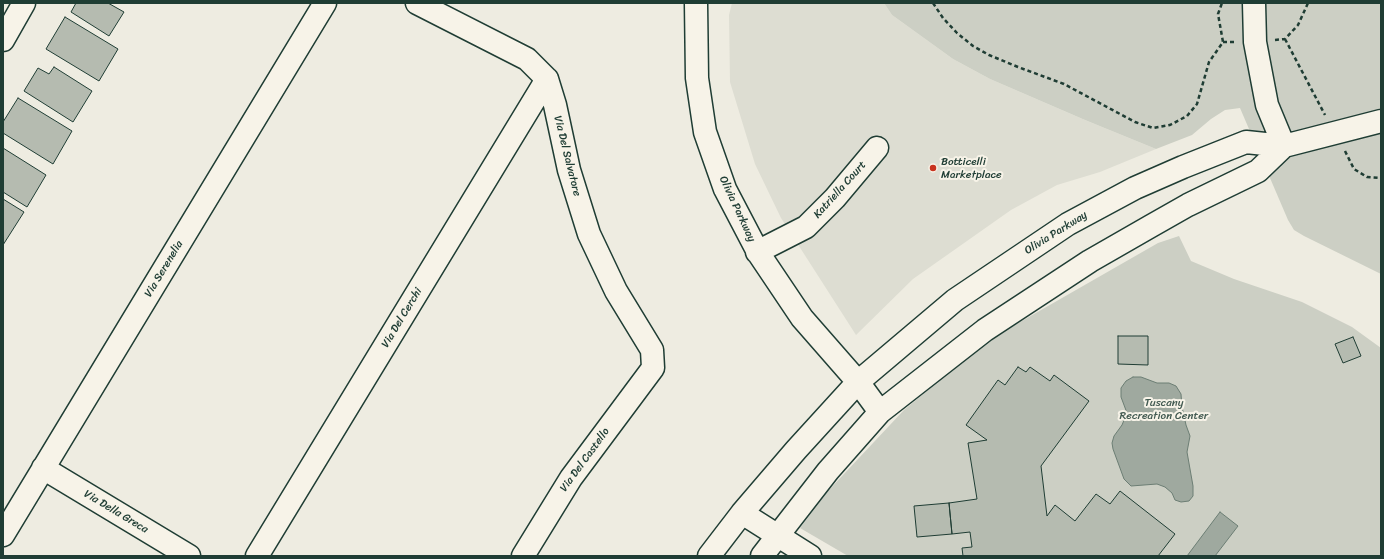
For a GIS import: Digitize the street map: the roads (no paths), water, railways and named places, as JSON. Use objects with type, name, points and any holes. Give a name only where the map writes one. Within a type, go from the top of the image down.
[{"type":"street","points":[[3,40],[24,3]]},
{"type":"street","name":"Via Serenelia","points":[[3,535],[325,3]]},
{"type":"street","name":"Via Del Salvatore","points":[[417,3],[527,59],[547,79],[555,104],[568,170],[589,234],[616,291],[652,350],[653,368]]},
{"type":"street","name":"Olivia Parkway","points":[[696,3],[697,78],[705,132],[725,189],[757,252],[802,318],[858,382],[880,412]]},
{"type":"street","points":[[1254,3],[1255,42],[1267,105],[1284,146]]},
{"type":"street","name":"Via Del Cerchi","points":[[257,556],[547,79]]},
{"type":"street","name":"Olivia Parkway","points":[[709,556],[742,513],[796,450],[858,382],[955,300],[1068,224],[1135,188],[1246,142],[1284,146],[1381,122]]},
{"type":"street","name":"Olivia Parkway","points":[[762,556],[828,471],[880,412],[985,330],[1090,261],[1188,205],[1258,171],[1284,146]]},
{"type":"street","name":"Katriella Court","points":[[757,252],[806,227],[835,198],[877,148]]},
{"type":"street","name":"Via Del Castello","points":[[523,556],[571,478],[653,368]]},
{"type":"street","name":"Via Della Greca","points":[[43,468],[188,556]]},
{"type":"street","points":[[742,513],[810,556]]},
{"type":"place","name":"Botticelli Marketplace","points":[[933,168]]},
{"type":"park label","name":"Tuscany Recreation Center","points":[[1164,409]]}]
